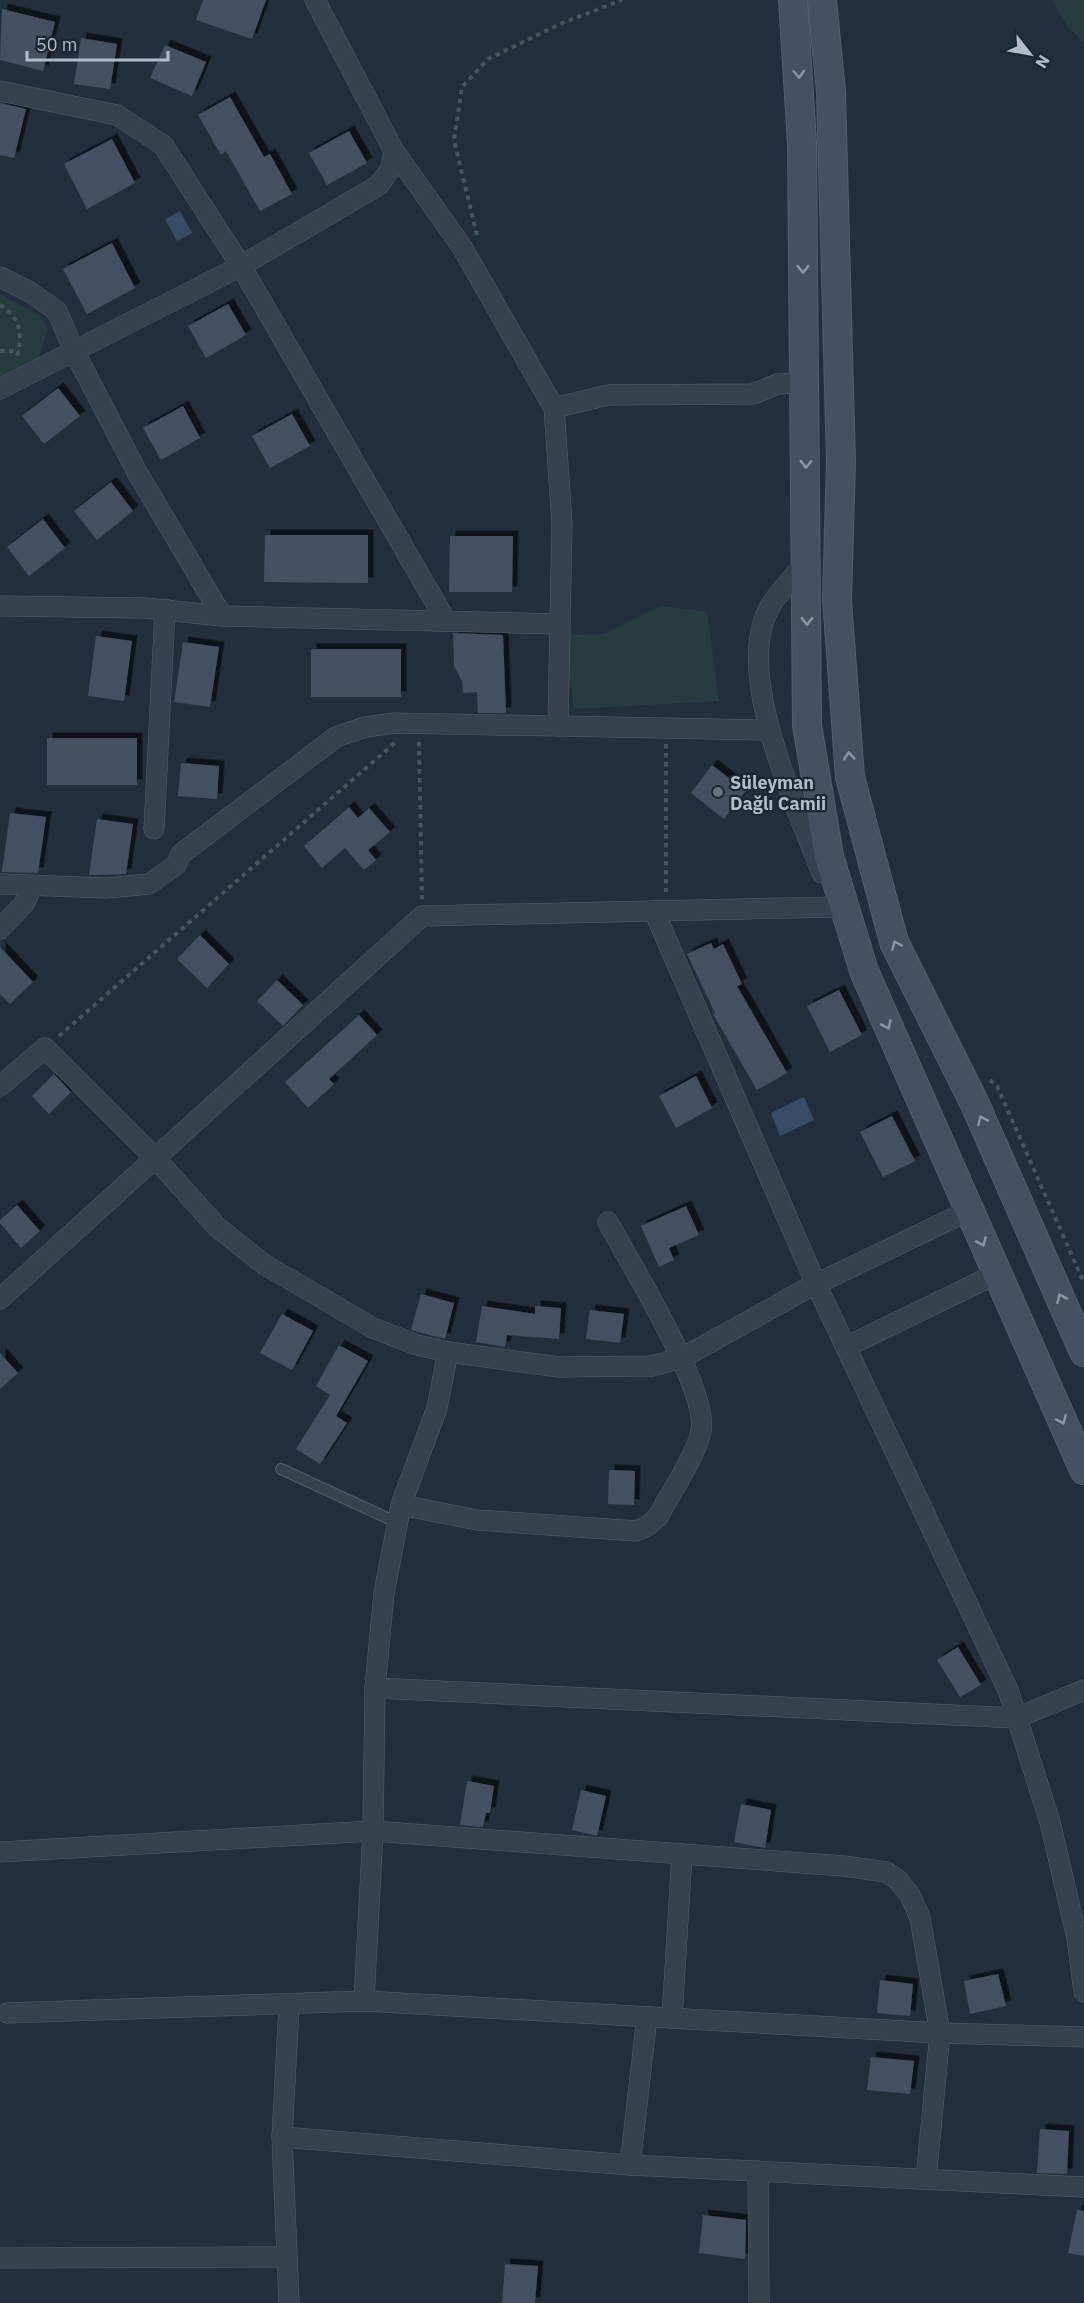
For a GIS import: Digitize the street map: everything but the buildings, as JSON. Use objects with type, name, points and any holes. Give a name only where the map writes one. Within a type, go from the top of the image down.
[{"type":"main road","points":[[793,0],[802,143],[806,382],[807,724],[829,856],[864,971],[1084,1470]]},
{"type":"main road","points":[[822,0],[831,92],[841,462],[837,599],[850,777],[894,942],[974,1102],[1084,1352]]},
{"type":"street","points":[[315,0],[394,151],[462,247],[554,408],[562,523],[558,726]]},
{"type":"street","points":[[0,92],[117,115],[163,145],[241,266],[446,621]]},
{"type":"street","points":[[0,389],[241,266],[379,185],[391,168],[394,151]]},
{"type":"street","points":[[0,277],[30,292],[57,311],[74,351],[137,472],[222,616]]},
{"type":"street","points":[[554,408],[608,396],[753,394],[778,384],[806,382]]},
{"type":"street","points":[[806,562],[770,606],[757,646],[768,730],[836,907],[864,971]]},
{"type":"street","points":[[0,606],[165,609],[222,616],[560,624]]},
{"type":"street","points":[[154,829],[165,609]]},
{"type":"street","points":[[0,884],[106,888],[149,884],[176,865],[181,854],[189,847],[336,738],[365,727],[418,723],[768,730]]},
{"type":"street","points":[[0,929],[24,904],[32,886]]},
{"type":"street","points":[[0,1299],[157,1160],[422,916],[836,907]]},
{"type":"street","points":[[660,911],[816,1284],[1008,1690],[1050,1822],[1077,1938],[1084,1992]]},
{"type":"street","points":[[0,1086],[45,1048],[157,1160],[217,1227],[265,1265],[373,1328],[417,1346],[559,1367],[652,1366],[682,1358],[816,1284],[968,1211]]},
{"type":"street","points":[[399,1514],[636,1531],[646,1527],[658,1517],[700,1434],[701,1414],[682,1358],[608,1222]]},
{"type":"street","points":[[846,1347],[996,1274]]},
{"type":"street","points":[[364,2001],[373,1831],[375,1688],[384,1593],[399,1514],[437,1408],[448,1352]]},
{"type":"street","points":[[375,1688],[1016,1718],[1084,1690]]},
{"type":"street","points":[[0,1852],[373,1831],[866,1868],[886,1872],[898,1880],[910,1895],[920,1918],[940,2033],[926,2179]]},
{"type":"street","points":[[672,2018],[682,1854]]},
{"type":"street","points":[[7,2013],[289,2006],[364,2001],[940,2033],[1084,2037]]},
{"type":"street","points":[[289,2006],[282,2137],[289,2303]]},
{"type":"street","points":[[630,2165],[647,2017]]},
{"type":"street","points":[[282,2137],[630,2165],[1084,2187]]},
{"type":"street","points":[[758,2171],[759,2303]]},
{"type":"street","points":[[0,2258],[286,2257]]},
{"type":"lane","points":[[281,1469],[399,1514]]},
{"type":"path","points":[[479,244],[454,140],[462,87],[488,59],[560,24],[622,0]]},
{"type":"path","points":[[0,305],[16,319],[22,333],[15,362],[8,368]]},
{"type":"path","points":[[0,351],[19,351]]},
{"type":"path","points":[[418,723],[422,916]]},
{"type":"path","points":[[45,1048],[418,723]]},
{"type":"path","points":[[660,911],[666,728]]},
{"type":"green space","points":[[1052,0],[1084,0],[1084,42],[1069,29]]},
{"type":"green space","points":[[0,294],[39,315],[48,329],[38,360],[0,378]]},
{"type":"green space","points":[[660,606],[707,612],[719,701],[574,709],[564,635],[604,634]]},
{"type":"water","points":[[180,211],[192,233],[177,241],[165,219]]},
{"type":"water","points":[[804,1097],[814,1120],[780,1136],[771,1113]]},
{"type":"place","name":"Süleyman Dağlı Camii","points":[[718,792]]}]
